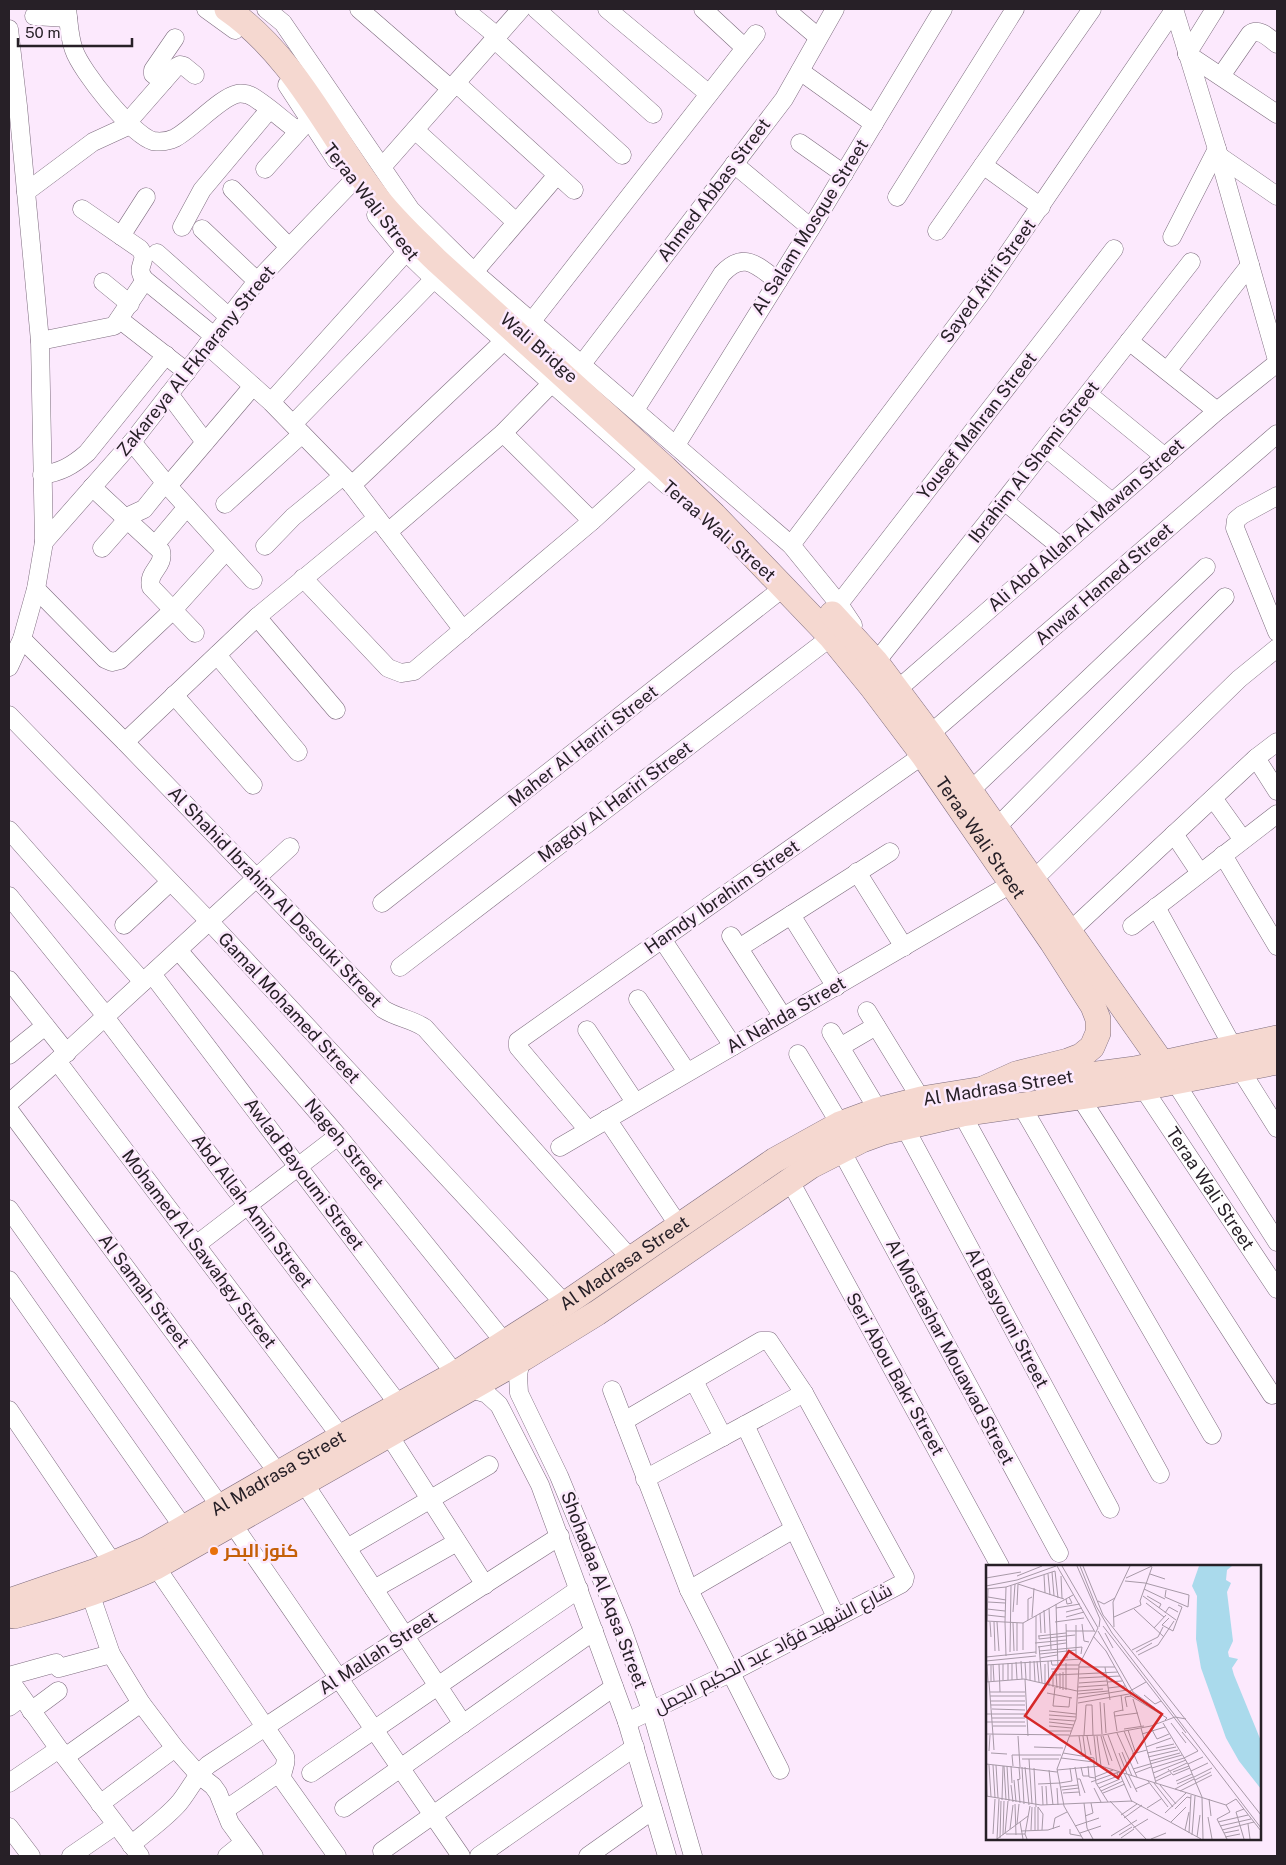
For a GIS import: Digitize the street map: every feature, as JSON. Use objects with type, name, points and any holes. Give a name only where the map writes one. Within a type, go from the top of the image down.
[{"type":"main road","name":"Wali Bridge","points":[[227,9],[263,40],[291,71],[378,199],[406,230],[436,260],[665,468],[760,563]]},
{"type":"main road","name":"Wali Bridge","points":[[232,9],[265,38],[293,70],[380,197],[408,229],[437,258],[752,536],[833,615],[876,662]]},
{"type":"main road","name":"Teraa Wali Street","points":[[760,563],[831,637],[926,745],[971,790],[997,828],[1022,882],[1093,1006],[1098,1019],[1098,1033],[1092,1047],[1081,1056],[1016,1074],[984,1088]]},
{"type":"main road","name":"Teraa Wali Street","points":[[876,662],[897,690],[926,745],[1022,882],[1070,931],[1168,1072]]},
{"type":"main road","name":"Al Madrasa Street","points":[[9,1617],[90,1593],[147,1549],[183,1527],[226,1515],[304,1483],[389,1435],[463,1381],[505,1343],[679,1226],[805,1156],[840,1124],[878,1110],[984,1088],[1135,1069],[1168,1072],[1237,1058],[1277,1038]]},
{"type":"main road","name":"Al Madrasa Street","points":[[1237,1058],[1277,1062]]},
{"type":"main road","name":"Al Madrasa Street","points":[[9,1601],[119,1572],[156,1567],[226,1515],[278,1473],[399,1405],[524,1358],[597,1313],[790,1181],[805,1156],[841,1150],[862,1140],[904,1126],[962,1114],[1143,1088],[1168,1072]]},
{"type":"street","name":"Teraa Wali Street","points":[[206,9],[249,42],[276,68],[303,125],[406,252],[648,470],[760,563]]},
{"type":"street","name":"Teraa Wali Street","points":[[266,9],[287,16],[411,210],[474,272],[791,545],[839,604],[876,662]]},
{"type":"street","points":[[359,9],[453,86],[574,190]]},
{"type":"street","points":[[464,9],[622,155]]},
{"type":"street","points":[[382,167],[521,9]]},
{"type":"street","points":[[536,9],[653,114]]},
{"type":"street","points":[[607,9],[709,94]]},
{"type":"street","points":[[532,321],[751,41],[702,9]]},
{"type":"street","points":[[785,9],[818,38]]},
{"type":"street","name":"Ahmed Abbas Street","points":[[582,364],[784,99],[835,9]]},
{"type":"street","name":"Al Salam Mosque Street","points":[[676,444],[811,228],[943,9]]},
{"type":"street","points":[[897,197],[1015,9]]},
{"type":"street","points":[[937,231],[1092,9]]},
{"type":"street","points":[[1187,54],[1215,9]]},
{"type":"street","points":[[1174,10],[1218,152],[1277,361]]},
{"type":"street","name":"Sayed Afifi Street","points":[[791,545],[981,293],[1174,10]]},
{"type":"street","points":[[34,16],[69,13],[69,33],[74,50],[82,66],[129,124],[142,135],[153,140],[164,141],[175,138],[228,99],[238,94],[248,94],[269,110],[303,125],[265,169]]},
{"type":"street","points":[[9,29],[14,106],[26,192],[40,341],[44,542],[36,589],[22,639],[9,667]]},
{"type":"street","points":[[1221,76],[1253,31],[1258,31],[1277,44]]},
{"type":"street","points":[[163,82],[153,74],[153,70],[175,38]]},
{"type":"street","points":[[1187,54],[1277,114]]},
{"type":"street","points":[[26,192],[93,142],[129,124],[163,82],[180,65],[196,75]]},
{"type":"street","points":[[800,71],[874,124]]},
{"type":"street","points":[[182,227],[202,190],[269,110]]},
{"type":"street","points":[[415,130],[516,222]]},
{"type":"street","points":[[800,142],[844,174]]},
{"type":"street","points":[[1218,152],[1277,196]]},
{"type":"street","points":[[1172,237],[1218,152]]},
{"type":"street","points":[[734,164],[811,228]]},
{"type":"street","points":[[983,165],[1040,207]]},
{"type":"street","points":[[474,272],[557,175]]},
{"type":"street","name":"Zakareya Al Fkharany Street","points":[[44,542],[132,442],[257,281],[351,183]]},
{"type":"street","points":[[232,189],[289,247]]},
{"type":"street","points":[[121,236],[146,198]]},
{"type":"street","points":[[82,209],[140,249],[144,254],[140,274],[145,280],[211,340],[253,386],[298,429],[347,481],[463,630]]},
{"type":"street","points":[[202,229],[257,281]]},
{"type":"street","name":"Yousef Mahran Street","points":[[839,604],[1114,249]]},
{"type":"street","points":[[271,402],[406,252]]},
{"type":"street","points":[[157,253],[229,317]]},
{"type":"street","points":[[635,410],[722,274],[730,265],[741,261],[753,262],[778,281]]},
{"type":"street","name":"Ibrahim Al Shami Street","points":[[876,662],[1191,262]]},
{"type":"street","points":[[1167,371],[1250,265]]},
{"type":"street","points":[[225,504],[298,429],[434,279]]},
{"type":"street","points":[[40,341],[109,329],[114,326],[145,280]]},
{"type":"street","points":[[103,282],[130,304]]},
{"type":"street","points":[[1267,328],[1277,313]]},
{"type":"street","points":[[119,319],[187,372]]},
{"type":"street","points":[[1130,340],[1217,411]]},
{"type":"street","points":[[265,546],[293,517],[347,481],[504,341]]},
{"type":"street","points":[[42,475],[60,472],[75,464],[87,453],[166,355]]},
{"type":"street","name":"Ali Abd Allah Al Mawan Street","points":[[897,690],[1277,361]]},
{"type":"street","points":[[388,532],[503,433],[551,384]]},
{"type":"street","points":[[102,548],[134,512],[142,511],[167,485],[253,386]]},
{"type":"street","points":[[169,394],[205,442]]},
{"type":"street","points":[[1088,394],[1165,456]]},
{"type":"street","points":[[503,433],[592,520]]},
{"type":"street","name":"Anwar Hamed Street","points":[[926,745],[1277,434]]},
{"type":"street","points":[[132,442],[167,485],[253,580]]},
{"type":"street","points":[[1046,448],[1112,502]]},
{"type":"street","points":[[303,578],[388,668],[401,673],[414,671],[648,470]]},
{"type":"street","points":[[92,487],[161,551],[163,557],[161,563],[151,575],[150,587],[195,633]]},
{"type":"street","points":[[1277,496],[1242,515],[1236,520],[1235,528],[1277,632]]},
{"type":"street","points":[[1004,501],[1061,547]]},
{"type":"street","points":[[154,545],[187,507]]},
{"type":"street","points":[[125,742],[257,617],[377,518]]},
{"type":"street","points":[[36,589],[105,658],[112,662],[120,660],[173,610],[226,551]]},
{"type":"street","points":[[971,790],[1206,567]]},
{"type":"street","name":"Maher Al Hariri Street","points":[[382,903],[783,588]]},
{"type":"street","points":[[997,828],[1225,597]]},
{"type":"street","points":[[257,617],[336,710]]},
{"type":"street","name":"Magdy Al Hariri Street","points":[[400,967],[831,637]]},
{"type":"street","name":"Al Shahid Ibrahim Al Desouki Street","points":[[22,639],[125,742],[383,1009],[390,1014],[417,1022],[426,1028],[630,1258]]},
{"type":"street","name":"Al Nahda Street","points":[[560,1147],[904,947],[1022,882],[1239,679],[1277,648]]},
{"type":"street","points":[[217,655],[298,752]]},
{"type":"street","points":[[174,696],[253,785]]},
{"type":"street","name":"Gamal Mohamed Street","points":[[9,715],[209,921],[565,1304]]},
{"type":"street","points":[[1070,931],[1256,758],[1277,742]]},
{"type":"street","name":"Hamdy Ibrahim Street","points":[[588,1130],[518,1046],[518,1041],[662,940],[926,745]]},
{"type":"street","points":[[1256,758],[1277,791]]},
{"type":"street","points":[[1213,798],[1243,840]]},
{"type":"street","points":[[1132,926],[1243,840],[1276,818]]},
{"type":"street","name":"Awlad Bayoumi Street","points":[[9,830],[148,978],[298,1166],[463,1381]]},
{"type":"street","points":[[1174,834],[1200,873]]},
{"type":"street","points":[[9,1102],[62,1057],[290,847]]},
{"type":"street","points":[[783,1017],[735,942],[791,915],[890,852]]},
{"type":"street","points":[[1223,855],[1277,946]]},
{"type":"street","points":[[857,872],[904,947]]},
{"type":"street","points":[[124,925],[170,882]]},
{"type":"street","name":"Abd Allah Amin Street","points":[[9,896],[106,1017],[399,1405]]},
{"type":"street","points":[[1156,907],[1277,1128]]},
{"type":"street","points":[[791,915],[836,987]]},
{"type":"street","points":[[662,940],[733,1046]]},
{"type":"street","name":"Nageh Street","points":[[178,950],[338,1136],[505,1343]]},
{"type":"street","name":"Mohamed Al Sawahgy Street","points":[[11,989],[45,1026],[62,1057],[196,1245],[341,1437]]},
{"type":"street","points":[[638,999],[687,1072]]},
{"type":"street","points":[[878,1110],[836,1040],[872,1019],[921,1100]]},
{"type":"street","points":[[9,1055],[45,1026]]},
{"type":"street","points":[[587,1030],[635,1102]]},
{"type":"street","points":[[798,1054],[840,1124]]},
{"type":"street","name":"Teraa Wali Street","points":[[1168,1072],[1277,1242]]},
{"type":"street","name":"Teraa Wali Street","points":[[1143,1088],[1277,1288]]},
{"type":"street","points":[[1080,1097],[1272,1395]]},
{"type":"street","points":[[1021,1105],[1212,1435]]},
{"type":"street","name":"Al Samah Street","points":[[9,1110],[278,1473]]},
{"type":"street","points":[[962,1114],[1160,1474]]},
{"type":"street","points":[[607,1119],[679,1226]]},
{"type":"street","name":"Al Basyouni Street","points":[[904,1126],[1110,1509]]},
{"type":"street","points":[[196,1245],[338,1136]]},
{"type":"street","name":"Al Mostashar Mouawad Street","points":[[841,1150],[1059,1553]]},
{"type":"street","name":"Seri Abou Bakr Street","points":[[790,1181],[999,1565]]},
{"type":"street","points":[[9,1209],[226,1515],[461,1856]]},
{"type":"street","points":[[9,1280],[183,1527]]},
{"type":"street","name":"شارع الشهيد فؤاد عبد الحكيم الجمل","points":[[627,1722],[730,1674],[901,1584],[905,1577],[804,1392],[773,1344],[769,1341],[762,1341],[694,1381]]},
{"type":"street","name":"Shohadaa Al Aqsa Street","points":[[524,1358],[518,1374],[520,1393],[559,1476],[623,1631],[651,1710],[693,1856]]},
{"type":"street","name":"Shohadaa Al Aqsa Street","points":[[463,1381],[499,1404],[540,1485],[627,1722],[667,1856]]},
{"type":"street","points":[[624,1421],[694,1381],[723,1437]]},
{"type":"street","points":[[612,1390],[689,1590],[780,1770]]},
{"type":"street","points":[[645,1479],[804,1392]]},
{"type":"street","points":[[9,1410],[119,1572]]},
{"type":"street","points":[[745,1425],[836,1617]]},
{"type":"street","points":[[389,1435],[485,1585]]},
{"type":"street","points":[[347,1548],[488,1465]]},
{"type":"street","points":[[304,1483],[463,1724]]},
{"type":"street","points":[[689,1590],[794,1529]]},
{"type":"street","name":"Al Mallah Street","points":[[136,1851],[187,1794],[208,1765],[560,1536]]},
{"type":"street","points":[[374,1589],[457,1542]]},
{"type":"street","points":[[156,1567],[285,1756],[287,1762],[283,1770],[283,1780],[333,1855]]},
{"type":"street","points":[[311,1773],[579,1589]]},
{"type":"street","points":[[90,1593],[111,1654],[141,1702],[175,1748],[218,1793],[230,1823],[249,1850],[227,1856]]},
{"type":"street","points":[[344,1808],[594,1631]]},
{"type":"street","points":[[111,1654],[59,1668],[56,1663],[9,1677],[20,1705],[62,1753],[136,1851]]},
{"type":"street","points":[[382,1851],[614,1687]]},
{"type":"street","points":[[20,1705],[58,1691]]},
{"type":"street","points":[[9,1783],[62,1753],[141,1702]]},
{"type":"street","points":[[479,1856],[634,1747]]},
{"type":"street","points":[[100,1804],[175,1748]]},
{"type":"street","points":[[225,1810],[283,1770]]},
{"type":"street","points":[[588,1856],[654,1810]]},
{"type":"street","points":[[71,1856],[116,1825]]},
{"type":"street","points":[[9,1827],[31,1856]]},
{"type":"place","name":"كنوز البحر","points":[[214,1551]]}]
